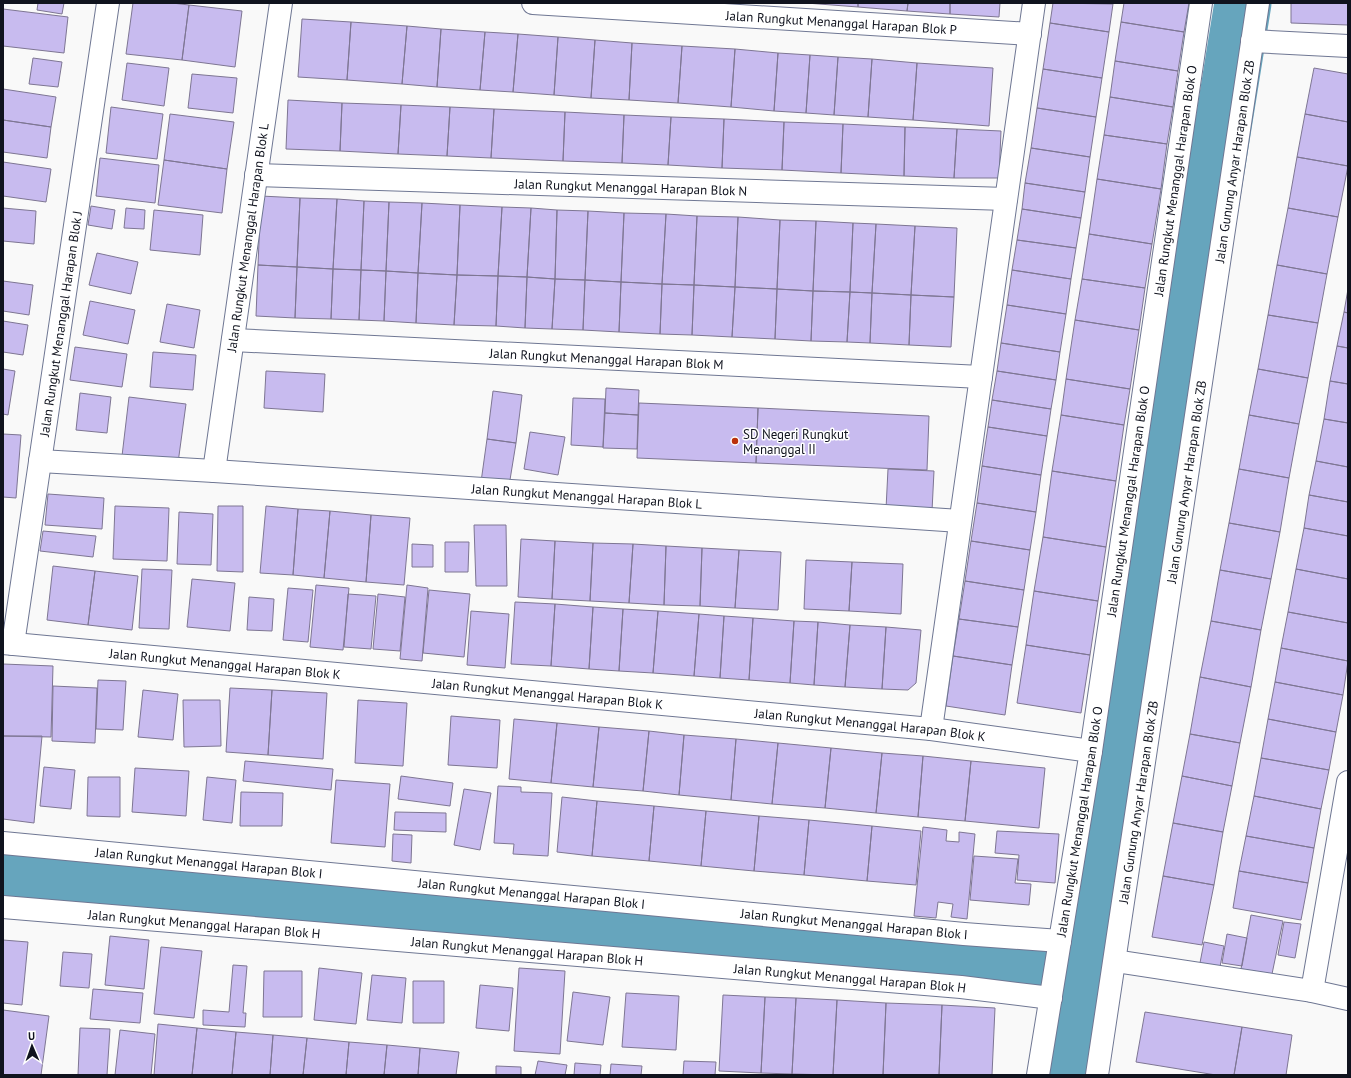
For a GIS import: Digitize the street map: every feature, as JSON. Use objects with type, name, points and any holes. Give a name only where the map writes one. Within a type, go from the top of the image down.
[{"type":"street","name":"Jalan Rungkut Menanggal Harapan Blok J","points":[[8,644],[40,461],[108,3]]},
{"type":"street","name":"Jalan Rungkut Menanggal Harapan Blok L","points":[[214,471],[281,3]]},
{"type":"street","name":"Jalan Rungkut Menanggal Harapan Blok P","points":[[533,3],[1030,34]]},
{"type":"street","points":[[931,729],[1034,3]]},
{"type":"street","name":"Jalan Rungkut Menanggal Harapan Blok O","points":[[1038,1075],[1092,751],[1201,3]]},
{"type":"street","name":"Jalan Gunung Anyar Harapan Blok ZB","points":[[1097,1075],[1258,3]]},
{"type":"street","points":[[1252,41],[1348,46]]},
{"type":"street","name":"Jalan Rungkut Menanggal Harapan Blok N","points":[[256,176],[1006,199]]},
{"type":"street","name":"Jalan Rungkut Menanggal Harapan Blok M","points":[[233,340],[981,377]]},
{"type":"street","name":"Jalan Rungkut Menanggal Harapan Blok L","points":[[40,461],[214,471],[960,521]]},
{"type":"street","name":"Jalan Rungkut Menanggal Harapan Blok K","points":[[8,644],[931,729],[1092,751]]},
{"type":"street","points":[[1312,991],[1346,809],[1348,782]]},
{"type":"street","name":"Jalan Rungkut Menanggal Harapan Blok I","points":[[3,843],[964,934],[1060,948]]},
{"type":"street","name":"Jalan Rungkut Menanggal Harapan Blok H","points":[[3,907],[961,987],[1052,992]]},
{"type":"street","points":[[1115,961],[1312,991],[1348,998]]},
{"type":"building","points":[[38,3],[64,3],[62,14],[37,10]]},
{"type":"building","points":[[133,3],[172,3],[189,5],[182,60],[126,54]]},
{"type":"building","points":[[806,3],[858,3],[858,7]]},
{"type":"building","points":[[858,3],[908,3],[907,11],[858,7]]},
{"type":"building","points":[[908,3],[950,3],[950,14],[907,11]]},
{"type":"building","points":[[950,3],[1000,3],[999,17],[950,14]]},
{"type":"building","points":[[1053,3],[1113,4],[1109,32],[1050,23]]},
{"type":"building","points":[[1124,3],[1189,3],[1184,32],[1121,22]]},
{"type":"building","points":[[1291,3],[1348,3],[1348,25],[1291,23]]},
{"type":"building","points":[[189,5],[242,11],[235,67],[182,60]]},
{"type":"building","points":[[3,9],[68,17],[64,53],[3,46]]},
{"type":"building","points":[[302,19],[351,22],[347,80],[298,77]]},
{"type":"building","points":[[351,22],[407,26],[402,84],[347,80]]},
{"type":"building","points":[[1121,22],[1184,32],[1178,71],[1115,61]]},
{"type":"building","points":[[1050,23],[1109,32],[1102,78],[1043,69]]},
{"type":"building","points":[[407,26],[441,29],[437,87],[402,84]]},
{"type":"building","points":[[441,29],[485,32],[480,90],[437,87]]},
{"type":"building","points":[[485,32],[518,34],[513,92],[480,90]]},
{"type":"building","points":[[518,34],[558,37],[554,95],[513,92]]},
{"type":"building","points":[[558,37],[595,40],[591,98],[554,95]]},
{"type":"building","points":[[595,40],[632,43],[629,100],[591,98]]},
{"type":"building","points":[[632,43],[682,46],[678,103],[629,100]]},
{"type":"building","points":[[682,46],[735,49],[731,107],[678,103]]},
{"type":"building","points":[[735,49],[778,53],[774,111],[731,107]]},
{"type":"building","points":[[778,53],[810,55],[806,113],[774,111]]},
{"type":"building","points":[[810,55],[838,57],[834,115],[806,113]]},
{"type":"building","points":[[838,57],[872,59],[868,117],[834,115]]},
{"type":"building","points":[[33,58],[62,62],[58,87],[29,84]]},
{"type":"building","points":[[872,59],[917,63],[913,120],[868,117]]},
{"type":"building","points":[[1115,61],[1178,71],[1173,107],[1110,97]]},
{"type":"building","points":[[127,63],[169,68],[164,106],[122,100]]},
{"type":"building","points":[[917,63],[993,68],[989,126],[913,120]]},
{"type":"building","points":[[1314,68],[1348,74],[1348,122],[1305,114]]},
{"type":"building","points":[[1043,69],[1102,78],[1096,117],[1037,108]]},
{"type":"building","points":[[192,74],[237,78],[233,113],[188,108]]},
{"type":"building","points":[[3,89],[56,97],[51,127],[3,120]]},
{"type":"building","points":[[1110,97],[1173,107],[1167,144],[1104,135]]},
{"type":"building","points":[[288,100],[342,103],[340,151],[286,149]]},
{"type":"building","points":[[342,103],[401,105],[398,154],[340,151]]},
{"type":"building","points":[[401,105],[450,107],[447,156],[398,154]]},
{"type":"building","points":[[111,107],[163,114],[157,159],[106,153]]},
{"type":"building","points":[[450,107],[494,109],[491,158],[447,156]]},
{"type":"building","points":[[1037,108],[1096,117],[1090,157],[1031,148]]},
{"type":"building","points":[[494,109],[565,112],[563,161],[491,158]]},
{"type":"building","points":[[565,112],[624,115],[622,163],[563,161]]},
{"type":"building","points":[[170,114],[234,122],[227,169],[164,160]]},
{"type":"building","points":[[1305,114],[1348,122],[1348,166],[1297,157]]},
{"type":"building","points":[[624,115],[671,117],[668,165],[622,163]]},
{"type":"building","points":[[671,117],[724,119],[722,168],[668,165]]},
{"type":"building","points":[[724,119],[784,122],[782,170],[722,168]]},
{"type":"building","points":[[3,120],[51,127],[47,158],[3,152]]},
{"type":"building","points":[[784,122],[843,124],[841,173],[782,170]]},
{"type":"building","points":[[843,124],[905,127],[904,176],[841,173]]},
{"type":"building","points":[[905,127],[957,129],[954,178],[904,176]]},
{"type":"building","points":[[957,129],[1001,131],[999,178],[954,178]]},
{"type":"building","points":[[1104,135],[1167,144],[1161,189],[1097,179]]},
{"type":"building","points":[[1031,148],[1090,157],[1085,192],[1025,183]]},
{"type":"building","points":[[1297,157],[1348,166],[1338,217],[1288,208]]},
{"type":"building","points":[[100,158],[159,165],[155,203],[96,196]]},
{"type":"building","points":[[164,160],[227,169],[222,213],[158,205]]},
{"type":"building","points":[[3,162],[51,169],[46,202],[3,196]]},
{"type":"building","points":[[1097,179],[1161,189],[1152,244],[1089,234]]},
{"type":"building","points":[[1025,183],[1085,192],[1081,218],[1022,209]]},
{"type":"building","points":[[261,196],[300,198],[297,267],[258,265]]},
{"type":"building","points":[[300,198],[337,199],[333,269],[297,267]]},
{"type":"building","points":[[337,199],[364,201],[361,270],[333,269]]},
{"type":"building","points":[[364,201],[389,202],[386,271],[361,270]]},
{"type":"building","points":[[389,202],[422,203],[418,273],[386,271]]},
{"type":"building","points":[[422,203],[460,205],[457,275],[418,273]]},
{"type":"building","points":[[460,205],[502,207],[498,276],[457,275]]},
{"type":"building","points":[[91,206],[115,210],[112,229],[88,225]]},
{"type":"building","points":[[502,207],[531,208],[527,277],[498,276]]},
{"type":"building","points":[[3,208],[36,211],[34,244],[3,241]]},
{"type":"building","points":[[126,208],[145,210],[144,229],[124,228]]},
{"type":"building","points":[[531,208],[557,210],[555,279],[527,277]]},
{"type":"building","points":[[1288,208],[1338,217],[1327,274],[1277,265]]},
{"type":"building","points":[[1022,209],[1081,218],[1076,248],[1017,240]]},
{"type":"building","points":[[154,210],[203,215],[200,255],[150,250]]},
{"type":"building","points":[[557,210],[588,211],[585,280],[555,279]]},
{"type":"building","points":[[588,211],[624,213],[621,282],[585,280]]},
{"type":"building","points":[[624,213],[666,214],[662,284],[621,282]]},
{"type":"building","points":[[666,214],[697,216],[694,285],[662,284]]},
{"type":"building","points":[[697,216],[738,217],[735,287],[694,285]]},
{"type":"building","points":[[738,217],[780,220],[777,289],[735,287]]},
{"type":"building","points":[[780,220],[816,221],[813,291],[777,289]]},
{"type":"building","points":[[816,221],[853,223],[850,292],[813,291]]},
{"type":"building","points":[[853,223],[876,224],[872,293],[850,292]]},
{"type":"building","points":[[876,224],[915,226],[911,295],[872,293]]},
{"type":"building","points":[[915,226],[957,228],[954,297],[911,295]]},
{"type":"building","points":[[1089,234],[1152,244],[1145,288],[1082,279]]},
{"type":"building","points":[[1017,240],[1076,248],[1071,279],[1012,270]]},
{"type":"building","points":[[97,253],[138,262],[131,294],[89,285]]},
{"type":"building","points":[[258,265],[297,267],[295,318],[256,316]]},
{"type":"building","points":[[1277,265],[1327,274],[1318,323],[1268,315]]},
{"type":"building","points":[[297,267],[333,269],[331,319],[295,318]]},
{"type":"building","points":[[333,269],[361,270],[359,320],[331,319]]},
{"type":"building","points":[[361,270],[386,271],[384,321],[359,320]]},
{"type":"building","points":[[1012,270],[1071,279],[1066,314],[1007,305]]},
{"type":"building","points":[[386,271],[418,273],[416,323],[384,321]]},
{"type":"building","points":[[418,273],[457,275],[454,325],[416,323]]},
{"type":"building","points":[[457,275],[498,276],[496,326],[454,325]]},
{"type":"building","points":[[498,276],[527,277],[525,328],[496,326]]},
{"type":"building","points":[[527,277],[555,279],[552,329],[525,328]]},
{"type":"building","points":[[555,279],[585,280],[583,330],[552,329]]},
{"type":"building","points":[[1082,279],[1145,288],[1139,330],[1075,320]]},
{"type":"building","points":[[585,280],[621,282],[619,332],[583,330]]},
{"type":"building","points":[[3,281],[33,285],[29,315],[3,311]]},
{"type":"building","points":[[621,282],[662,284],[660,334],[619,332]]},
{"type":"building","points":[[662,284],[694,285],[692,335],[660,334]]},
{"type":"building","points":[[694,285],[735,287],[732,337],[692,335]]},
{"type":"building","points":[[735,287],[777,289],[775,339],[732,337]]},
{"type":"building","points":[[777,289],[813,291],[811,341],[775,339]]},
{"type":"building","points":[[1348,289],[1348,313],[1344,312]]},
{"type":"building","points":[[813,291],[850,292],[847,342],[811,341]]},
{"type":"building","points":[[850,292],[872,293],[870,343],[847,342]]},
{"type":"building","points":[[872,293],[911,295],[909,345],[870,343]]},
{"type":"building","points":[[911,295],[954,297],[951,347],[909,345]]},
{"type":"building","points":[[90,301],[135,310],[128,344],[83,335]]},
{"type":"building","points":[[167,304],[200,310],[194,348],[160,342]]},
{"type":"building","points":[[1007,305],[1066,314],[1060,352],[1001,343]]},
{"type":"building","points":[[1344,312],[1348,313],[1348,348],[1337,346]]},
{"type":"building","points":[[1268,315],[1318,323],[1308,378],[1258,369]]},
{"type":"building","points":[[1075,320],[1139,330],[1130,389],[1066,379]]},
{"type":"building","points":[[3,321],[28,325],[23,355],[3,352]]},
{"type":"building","points":[[1001,343],[1060,352],[1056,380],[997,371]]},
{"type":"building","points":[[1337,346],[1348,348],[1348,384],[1330,381]]},
{"type":"building","points":[[75,347],[127,354],[122,387],[70,380]]},
{"type":"building","points":[[153,352],[196,355],[193,390],[150,387]]},
{"type":"building","points":[[3,369],[15,371],[8,415],[3,414]]},
{"type":"building","points":[[1258,369],[1308,378],[1299,424],[1249,415]]},
{"type":"building","points":[[266,371],[325,374],[323,412],[264,408]]},
{"type":"building","points":[[997,371],[1056,380],[1051,409],[992,400]]},
{"type":"building","points":[[1066,379],[1130,389],[1124,425],[1061,415]]},
{"type":"building","points":[[1330,381],[1348,384],[1348,423],[1324,419]]},
{"type":"building","points":[[606,388],[639,390],[638,415],[605,413]]},
{"type":"building","points":[[493,391],[522,395],[516,443],[487,439]]},
{"type":"building","points":[[80,393],[111,397],[107,433],[76,430]]},
{"type":"building","points":[[129,397],[186,404],[178,463],[122,456]]},
{"type":"building","points":[[573,398],[605,399],[603,447],[571,445]]},
{"type":"building","points":[[992,400],[1051,409],[1047,436],[988,427]]},
{"type":"building","points":[[639,403],[758,408],[756,463],[637,458]]},
{"type":"building","points":[[758,408],[929,416],[927,470],[756,463]]},
{"type":"building","points":[[605,413],[638,415],[637,449],[603,448]]},
{"type":"building","points":[[1061,415],[1124,425],[1116,481],[1052,471]]},
{"type":"building","points":[[1249,415],[1299,424],[1289,478],[1239,469]]},
{"type":"building","points":[[1324,419],[1348,423],[1348,467],[1316,461]]},
{"type":"building","points":[[988,427],[1047,436],[1041,475],[982,466]]},
{"type":"building","points":[[530,432],[565,437],[558,475],[524,469]]},
{"type":"building","points":[[3,434],[21,435],[16,498],[3,497]]},
{"type":"building","points":[[487,439],[516,443],[509,486],[481,482]]},
{"type":"building","points":[[1316,461],[1348,467],[1348,502],[1309,495]]},
{"type":"building","points":[[982,466],[1041,475],[1036,512],[977,503]]},
{"type":"building","points":[[888,469],[934,471],[932,511],[886,509]]},
{"type":"building","points":[[1239,469],[1289,478],[1280,532],[1229,523]]},
{"type":"building","points":[[1052,471],[1116,481],[1106,547],[1043,537]]},
{"type":"building","points":[[48,494],[104,498],[102,529],[45,525]]},
{"type":"building","points":[[1309,495],[1348,502],[1348,536],[1304,528]]},
{"type":"building","points":[[977,503],[1036,512],[1030,550],[971,541]]},
{"type":"building","points":[[115,506],[169,508],[167,561],[113,559]]},
{"type":"building","points":[[218,506],[243,506],[243,572],[217,571]]},
{"type":"building","points":[[266,506],[298,509],[293,575],[260,573]]},
{"type":"building","points":[[298,509],[330,511],[324,578],[293,575]]},
{"type":"building","points":[[330,511],[371,515],[366,582],[324,578]]},
{"type":"building","points":[[179,512],[213,514],[211,565],[177,564]]},
{"type":"building","points":[[371,515],[410,518],[404,585],[366,582]]},
{"type":"building","points":[[1229,523],[1280,532],[1271,579],[1220,570]]},
{"type":"building","points":[[474,525],[506,525],[507,586],[476,586]]},
{"type":"building","points":[[1304,528],[1348,536],[1348,579],[1296,569]]},
{"type":"building","points":[[43,531],[96,536],[93,557],[40,551]]},
{"type":"building","points":[[1043,537],[1106,547],[1098,601],[1034,591]]},
{"type":"building","points":[[521,539],[555,541],[552,599],[518,597]]},
{"type":"building","points":[[555,541],[593,543],[590,601],[552,599]]},
{"type":"building","points":[[971,541],[1030,550],[1024,590],[965,581]]},
{"type":"building","points":[[445,542],[469,542],[468,572],[445,572]]},
{"type":"building","points":[[593,543],[633,544],[629,603],[590,601]]},
{"type":"building","points":[[412,544],[433,545],[433,567],[412,567]]},
{"type":"building","points":[[633,544],[666,546],[664,605],[629,603]]},
{"type":"building","points":[[666,546],[702,548],[700,606],[664,605]]},
{"type":"building","points":[[702,548],[739,550],[735,608],[700,606]]},
{"type":"building","points":[[739,550],[781,552],[778,610],[735,608]]},
{"type":"building","points":[[806,560],[852,562],[849,611],[804,609]]},
{"type":"building","points":[[852,562],[903,564],[901,614],[849,611]]},
{"type":"building","points":[[53,566],[95,571],[88,625],[47,620]]},
{"type":"building","points":[[142,569],[172,570],[169,629],[139,628]]},
{"type":"building","points":[[1296,569],[1348,579],[1348,623],[1288,612]]},
{"type":"building","points":[[1220,570],[1271,579],[1261,630],[1211,621]]},
{"type":"building","points":[[95,571],[138,576],[132,630],[88,625]]},
{"type":"building","points":[[192,579],[235,583],[230,631],[187,627]]},
{"type":"building","points":[[965,581],[1024,590],[1018,627],[959,619]]},
{"type":"building","points":[[316,585],[349,588],[343,650],[310,647]]},
{"type":"building","points":[[407,585],[428,588],[422,661],[400,659]]},
{"type":"building","points":[[288,588],[313,590],[308,642],[283,640]]},
{"type":"building","points":[[429,590],[470,594],[464,657],[423,653]]},
{"type":"building","points":[[1034,591],[1098,601],[1090,655],[1026,645]]},
{"type":"building","points":[[348,594],[376,596],[371,649],[344,647]]},
{"type":"building","points":[[378,594],[405,597],[400,651],[373,649]]},
{"type":"building","points":[[249,597],[274,599],[272,631],[247,630]]},
{"type":"building","points":[[515,602],[555,604],[551,666],[511,664]]},
{"type":"building","points":[[555,604],[593,607],[589,669],[551,666]]},
{"type":"building","points":[[593,607],[623,609],[619,671],[589,669]]},
{"type":"building","points":[[623,609],[658,611],[653,673],[619,671]]},
{"type":"building","points":[[471,611],[509,614],[505,668],[467,665]]},
{"type":"building","points":[[658,611],[699,614],[694,676],[653,673]]},
{"type":"building","points":[[1288,612],[1348,623],[1348,661],[1281,648]]},
{"type":"building","points":[[699,614],[724,616],[720,678],[694,676]]},
{"type":"building","points":[[724,616],[753,618],[749,680],[720,678]]},
{"type":"building","points":[[753,618],[794,621],[790,683],[749,680]]},
{"type":"building","points":[[959,619],[1018,627],[1012,665],[953,656]]},
{"type":"building","points":[[794,621],[818,622],[814,685],[790,683]]},
{"type":"building","points":[[1211,621],[1261,630],[1251,687],[1200,677]]},
{"type":"building","points":[[818,622],[850,625],[845,687],[814,685]]},
{"type":"building","points":[[850,625],[886,627],[882,689],[845,687]]},
{"type":"building","points":[[886,627],[921,630],[916,683],[908,690],[882,689]]},
{"type":"building","points":[[1026,645],[1090,655],[1081,713],[1017,703]]},
{"type":"building","points":[[1281,648],[1348,661],[1343,695],[1275,682]]},
{"type":"building","points":[[953,656],[1012,665],[1005,715],[946,706]]},
{"type":"building","points":[[3,664],[53,666],[51,737],[3,736]]},
{"type":"building","points":[[1200,677],[1251,687],[1240,743],[1190,734]]},
{"type":"building","points":[[98,680],[126,681],[123,730],[96,729]]},
{"type":"building","points":[[1275,682],[1343,695],[1336,732],[1268,719]]},
{"type":"building","points":[[53,686],[97,688],[95,743],[52,741]]},
{"type":"building","points":[[230,688],[272,690],[268,755],[226,752]]},
{"type":"building","points":[[143,690],[178,694],[173,740],[138,737]]},
{"type":"building","points":[[272,690],[327,693],[323,759],[268,755]]},
{"type":"building","points":[[183,700],[220,700],[221,746],[184,747]]},
{"type":"building","points":[[358,700],[407,703],[403,766],[355,763]]},
{"type":"building","points":[[451,716],[500,720],[497,768],[448,765]]},
{"type":"building","points":[[514,719],[557,723],[551,783],[509,779]]},
{"type":"building","points":[[1268,719],[1336,732],[1329,770],[1261,758]]},
{"type":"building","points":[[557,723],[599,727],[593,787],[551,783]]},
{"type":"building","points":[[599,727],[649,731],[643,791],[593,787]]},
{"type":"building","points":[[649,731],[684,735],[679,795],[643,791]]},
{"type":"building","points":[[1190,734],[1240,743],[1232,786],[1182,776]]},
{"type":"building","points":[[684,735],[736,739],[731,800],[679,795]]},
{"type":"building","points":[[3,736],[42,736],[34,823],[3,819]]},
{"type":"building","points":[[736,739],[778,743],[772,804],[731,800]]},
{"type":"building","points":[[778,743],[831,748],[825,808],[772,804]]},
{"type":"building","points":[[831,748],[882,753],[876,813],[825,808]]},
{"type":"building","points":[[882,753],[923,756],[918,817],[876,813]]},
{"type":"building","points":[[923,756],[971,761],[965,821],[918,817]]},
{"type":"building","points":[[1261,758],[1329,770],[1321,809],[1254,796]]},
{"type":"building","points":[[245,761],[333,769],[331,790],[243,781]]},
{"type":"building","points":[[971,761],[1045,768],[1039,828],[965,821]]},
{"type":"building","points":[[44,767],[75,770],[71,809],[40,806]]},
{"type":"building","points":[[135,768],[189,771],[186,816],[132,812]]},
{"type":"building","points":[[401,776],[453,783],[450,806],[398,799]]},
{"type":"building","points":[[1182,776],[1232,786],[1223,832],[1173,823]]},
{"type":"building","points":[[88,777],[120,777],[120,817],[87,816]]},
{"type":"building","points":[[207,777],[236,780],[232,823],[203,820]]},
{"type":"building","points":[[336,780],[390,784],[385,847],[331,843]]},
{"type":"building","points":[[498,786],[521,787],[521,792],[552,793],[548,856],[513,854],[514,844],[494,843]]},
{"type":"building","points":[[464,789],[491,793],[480,850],[454,845]]},
{"type":"building","points":[[241,792],[283,793],[282,826],[240,826]]},
{"type":"building","points":[[1254,796],[1321,809],[1314,848],[1246,836]]},
{"type":"building","points":[[562,797],[597,801],[592,856],[557,852]]},
{"type":"building","points":[[597,801],[654,806],[649,861],[592,856]]},
{"type":"building","points":[[654,806],[706,811],[701,866],[649,861]]},
{"type":"building","points":[[706,811],[759,816],[754,871],[701,866]]},
{"type":"building","points":[[395,812],[446,813],[446,832],[394,830]]},
{"type":"building","points":[[759,816],[809,820],[804,875],[754,871]]},
{"type":"building","points":[[809,820],[872,826],[867,881],[804,875]]},
{"type":"building","points":[[1173,823],[1223,832],[1214,885],[1163,876]]},
{"type":"building","points":[[872,826],[921,831],[916,885],[867,881]]},
{"type":"building","points":[[923,827],[947,830],[946,841],[959,842],[959,832],[975,834],[967,919],[951,917],[953,904],[938,902],[936,918],[914,916]]},
{"type":"building","points":[[997,831],[1059,834],[1055,883],[1017,880],[1019,855],[995,853]]},
{"type":"building","points":[[393,834],[412,835],[411,863],[392,861]]},
{"type":"building","points":[[1246,836],[1314,848],[1308,883],[1239,871]]},
{"type":"building","points":[[974,856],[1018,859],[1015,883],[1031,884],[1029,905],[970,900]]},
{"type":"building","points":[[1239,871],[1308,883],[1301,920],[1233,908]]},
{"type":"building","points":[[1163,876],[1214,885],[1202,945],[1152,937]]},
{"type":"building","points":[[1251,915],[1283,921],[1272,974],[1241,969]]},
{"type":"building","points":[[1284,922],[1301,924],[1295,958],[1278,955]]},
{"type":"building","points":[[1227,934],[1247,938],[1242,966],[1222,963]]},
{"type":"building","points":[[110,936],[149,940],[144,989],[105,985]]},
{"type":"building","points":[[3,940],[28,942],[22,1005],[3,1003]]},
{"type":"building","points":[[1204,942],[1224,946],[1219,972],[1199,968]]},
{"type":"building","points":[[161,947],[202,951],[194,1018],[154,1014]]},
{"type":"building","points":[[63,952],[92,954],[89,988],[60,986]]},
{"type":"building","points":[[233,965],[247,966],[243,1013],[246,1013],[245,1027],[203,1025],[203,1010],[229,1012]]},
{"type":"building","points":[[319,968],[362,973],[356,1024],[314,1020]]},
{"type":"building","points":[[519,968],[565,971],[560,1054],[514,1051]]},
{"type":"building","points":[[264,971],[302,971],[302,1017],[263,1017]]},
{"type":"building","points":[[372,975],[406,978],[402,1023],[367,1020]]},
{"type":"building","points":[[413,981],[444,981],[444,1023],[413,1023]]},
{"type":"building","points":[[480,985],[513,988],[509,1031],[476,1028]]},
{"type":"building","points":[[93,989],[143,993],[140,1023],[90,1019]]},
{"type":"building","points":[[573,992],[610,997],[603,1045],[567,1041]]},
{"type":"building","points":[[626,993],[679,996],[676,1050],[622,1047]]},
{"type":"building","points":[[723,995],[765,997],[761,1073],[719,1071]]},
{"type":"building","points":[[765,997],[796,998],[792,1074],[761,1073]]},
{"type":"building","points":[[796,998],[837,1000],[833,1075],[792,1074]]},
{"type":"building","points":[[837,1000],[886,1003],[883,1075],[833,1075]]},
{"type":"building","points":[[886,1003],[942,1005],[939,1075],[883,1075]]},
{"type":"building","points":[[942,1005],[995,1008],[992,1075],[939,1075]]},
{"type":"building","points":[[3,1010],[49,1016],[41,1075],[3,1075]]},
{"type":"building","points":[[1145,1012],[1242,1027],[1234,1075],[1216,1075],[1136,1062]]},
{"type":"building","points":[[158,1024],[197,1028],[192,1075],[154,1075]]},
{"type":"building","points":[[1242,1027],[1292,1035],[1286,1075],[1234,1075]]},
{"type":"building","points":[[80,1028],[110,1029],[107,1075],[78,1075]]},
{"type":"building","points":[[197,1028],[236,1032],[232,1075],[192,1075]]},
{"type":"building","points":[[120,1030],[155,1034],[151,1075],[115,1075]]},
{"type":"building","points":[[236,1032],[273,1035],[270,1075],[232,1075]]},
{"type":"building","points":[[273,1035],[307,1038],[303,1075],[270,1075]]},
{"type":"building","points":[[307,1038],[349,1042],[346,1075],[303,1075]]},
{"type":"building","points":[[349,1042],[387,1045],[384,1075],[346,1075]]},
{"type":"building","points":[[387,1045],[420,1048],[418,1075],[384,1075]]},
{"type":"building","points":[[420,1048],[459,1052],[456,1075],[418,1075]]},
{"type":"building","points":[[538,1061],[567,1065],[565,1075],[535,1075]]},
{"type":"building","points":[[684,1061],[716,1062],[715,1075],[683,1075]]},
{"type":"building","points":[[575,1063],[601,1065],[600,1075],[574,1075]]},
{"type":"building","points":[[611,1064],[642,1066],[641,1075],[610,1075]]},
{"type":"building","points":[[496,1066],[521,1067],[521,1075],[496,1075]]},
{"type":"waterway","points":[[1070,1075],[1243,3]]},
{"type":"waterway","points":[[3,875],[401,913],[1086,975]]},
{"type":"place","name":"SD Negeri Rungkut Menanggal II","points":[[735,441]]}]
